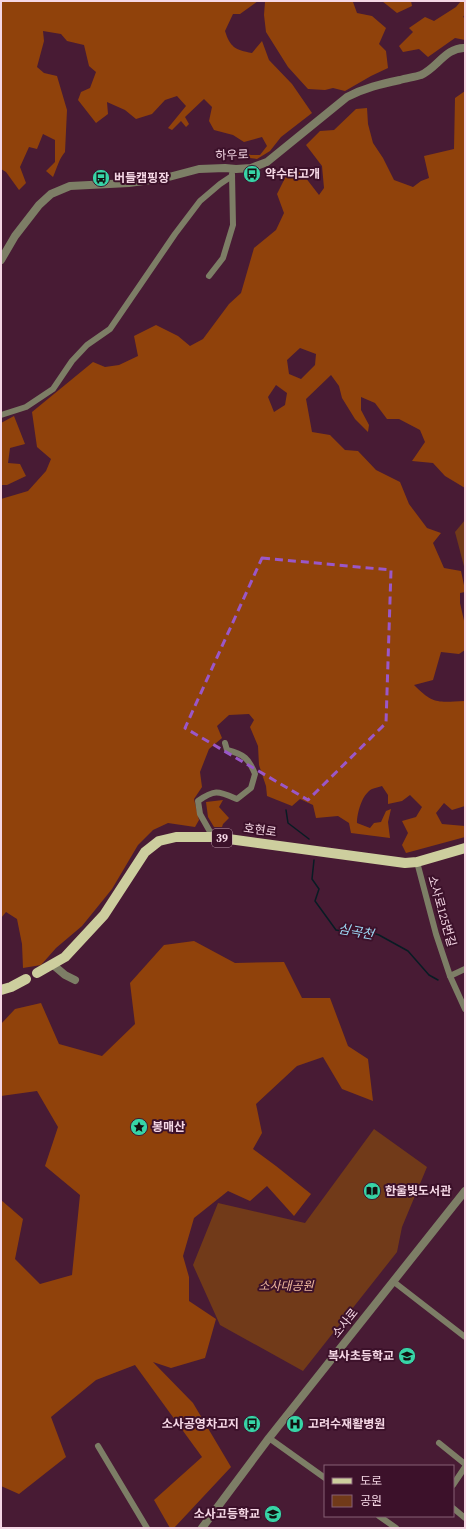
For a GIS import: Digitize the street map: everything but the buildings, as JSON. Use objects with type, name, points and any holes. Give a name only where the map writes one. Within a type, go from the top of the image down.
[{"type":"main road","name":"호현로","points":[[37,973],[64,957],[104,915],[145,852],[159,841],[176,837],[213,837],[404,864],[417,862],[465,848]]},
{"type":"main road","points":[[1,990],[11,987],[26,979]]},
{"type":"street","name":"하우로","points":[[1,260],[15,236],[39,205],[51,194],[70,186],[129,183],[165,178],[199,168],[232,172],[251,168],[267,162],[347,97],[358,90],[420,75],[431,69],[449,52],[465,48]]},
{"type":"street","points":[[209,276],[223,258],[233,225],[232,172]]},
{"type":"street","points":[[1,415],[26,407],[53,389],[72,361],[87,346],[110,329],[175,234],[200,201],[232,172]]},
{"type":"street","points":[[213,837],[200,814],[198,801],[210,793],[220,792],[237,798],[251,788],[255,774],[250,761],[235,752],[227,750],[225,743]]},
{"type":"street","name":"소사로125번길","points":[[417,862],[436,934],[450,976],[465,1009]]},
{"type":"street","points":[[52,964],[65,976],[75,980]]},
{"type":"street","points":[[450,976],[465,969]]},
{"type":"street","name":"소사로","points":[[202,1528],[269,1438],[465,1191]]},
{"type":"street","points":[[394,1282],[465,1337]]},
{"type":"street","points":[[269,1438],[324,1477]]},
{"type":"street","points":[[438,1442],[465,1464]]},
{"type":"street","points":[[98,1446],[147,1528]]},
{"type":"street","points":[[454,1483],[465,1467]]},
{"type":"street","points":[[454,1509],[465,1518]]},
{"type":"street","points":[[380,1517],[396,1528]]},
{"type":"highlighted area","points":[[262,558],[391,570],[386,723],[308,800],[185,728]]},
{"type":"green space","points":[[465,520],[465,570],[455,532]]},
{"type":"green space","name":"소사대공원","points":[[374,1129],[427,1167],[402,1227],[397,1252],[303,1371],[220,1325],[193,1265],[218,1203],[305,1223]]},
{"type":"shaded area","points":[[1,1],[258,1],[240,14],[233,14],[225,31],[229,41],[237,49],[252,53],[262,41],[269,60],[292,84],[312,113],[281,137],[270,151],[257,159],[235,156],[224,152],[241,152],[251,155],[260,155],[267,146],[262,137],[244,142],[233,135],[214,130],[209,121],[212,107],[204,99],[185,117],[189,124],[186,127],[181,121],[172,130],[168,128],[186,106],[177,96],[165,100],[152,114],[136,119],[125,110],[107,102],[108,114],[96,123],[78,100],[81,92],[90,88],[96,72],[89,66],[84,45],[67,41],[61,34],[43,31],[44,41],[37,67],[44,73],[57,76],[67,110],[65,152],[53,177],[46,171],[55,162],[55,140],[43,134],[37,149],[29,147],[20,167],[26,183],[19,190],[6,172],[1,169]]},
{"type":"shaded area","points":[[262,1],[354,1],[353,2],[357,13],[372,16],[386,28],[379,44],[386,51],[388,68],[345,91],[333,88],[325,90],[308,89],[288,67],[266,32],[264,15],[265,2]]},
{"type":"shaded area","points":[[382,1],[411,1],[412,6],[397,13]]},
{"type":"shaded area","points":[[461,1],[465,1],[465,14],[463,17],[465,18],[465,40],[455,38],[428,57],[419,49],[403,52],[399,46],[413,32],[409,28],[425,17],[434,21],[456,7]]},
{"type":"shaded area","points":[[465,91],[465,488],[445,476],[433,463],[412,461],[425,442],[420,430],[399,419],[387,419],[375,403],[361,397],[361,410],[369,425],[368,432],[355,419],[342,398],[339,386],[331,375],[306,399],[312,432],[330,435],[345,450],[358,451],[376,470],[400,482],[409,504],[427,528],[441,533],[433,543],[444,568],[461,571],[465,590],[465,592],[460,593],[460,603],[465,625],[465,650],[459,654],[441,652],[433,680],[414,685],[427,696],[437,701],[465,701],[465,806],[452,810],[444,803],[436,813],[442,824],[465,826],[465,837],[406,853],[402,845],[408,833],[402,821],[416,817],[422,807],[410,795],[402,801],[388,804],[388,795],[382,786],[368,791],[365,795],[359,809],[357,823],[370,828],[374,823],[381,822],[386,811],[391,809],[388,822],[390,838],[351,833],[349,823],[338,816],[316,818],[313,805],[300,799],[292,806],[267,796],[266,786],[259,765],[258,746],[250,727],[254,720],[249,714],[229,715],[217,726],[222,738],[209,749],[200,772],[202,787],[194,799],[199,820],[195,827],[168,823],[153,830],[138,845],[112,889],[82,926],[56,948],[41,965],[23,968],[22,944],[17,919],[6,912],[1,918],[1,499],[28,491],[46,471],[51,459],[37,447],[32,412],[93,362],[105,367],[119,365],[138,356],[134,336],[156,325],[178,336],[190,346],[203,339],[229,304],[241,293],[254,248],[276,230],[284,213],[277,194],[289,170],[302,173],[319,195],[324,188],[322,166],[306,145],[320,131],[334,130],[356,109],[367,108],[368,124],[373,143],[383,158],[394,180],[413,187],[421,181],[429,178],[424,156],[454,149],[455,98]],"holes":[[[300,348],[316,354],[315,365],[301,379],[289,374],[287,360]],[[276,385],[287,393],[285,405],[274,412],[268,397]]]},
{"type":"shaded area","points":[[14,416],[25,444],[10,448],[8,463],[20,464],[26,476],[7,485],[1,485],[1,423]]},
{"type":"shaded area","points":[[223,800],[219,807],[229,818],[222,827],[214,827],[208,817],[206,802]]},
{"type":"shaded area","points":[[194,941],[235,963],[284,962],[302,998],[330,998],[348,1046],[368,1059],[373,1101],[342,1089],[323,1057],[297,1066],[256,1104],[262,1133],[253,1149],[311,1194],[294,1216],[267,1186],[250,1201],[228,1191],[194,1218],[183,1256],[189,1277],[189,1301],[216,1319],[205,1358],[171,1368],[153,1362],[193,1403],[231,1467],[174,1528],[170,1528],[154,1500],[202,1457],[135,1365],[96,1380],[51,1417],[66,1457],[19,1494],[1,1486],[1,1200],[23,1219],[15,1259],[40,1284],[72,1275],[80,1195],[45,1166],[58,1127],[37,1091],[1,1096],[1,1024],[15,1009],[41,1003],[59,1044],[102,1056],[135,1024],[130,983],[164,945]]},
{"type":"waterway","name":"심곡천","points":[[286,810],[288,823],[309,839]]},
{"type":"waterway","name":"심곡천","points":[[314,860],[312,879],[319,889],[315,901],[336,930],[347,932],[364,930],[379,935],[408,951],[429,975],[438,980]]},
{"type":"place","name":"약수터고개","points":[[252,174]]},
{"type":"place","name":"버들캠핑장","points":[[101,178]]},
{"type":"place","name":"봉매산","points":[[139,1127]]},
{"type":"place","name":"한울빛도서관","points":[[372,1191]]},
{"type":"place","name":"복사초등학교","points":[[407,1356]]},
{"type":"place","name":"소사공영차고지","points":[[252,1424]]},
{"type":"place","name":"고려수재활병원","points":[[295,1424]]},
{"type":"place","name":"소사고등학교","points":[[273,1514]]}]
